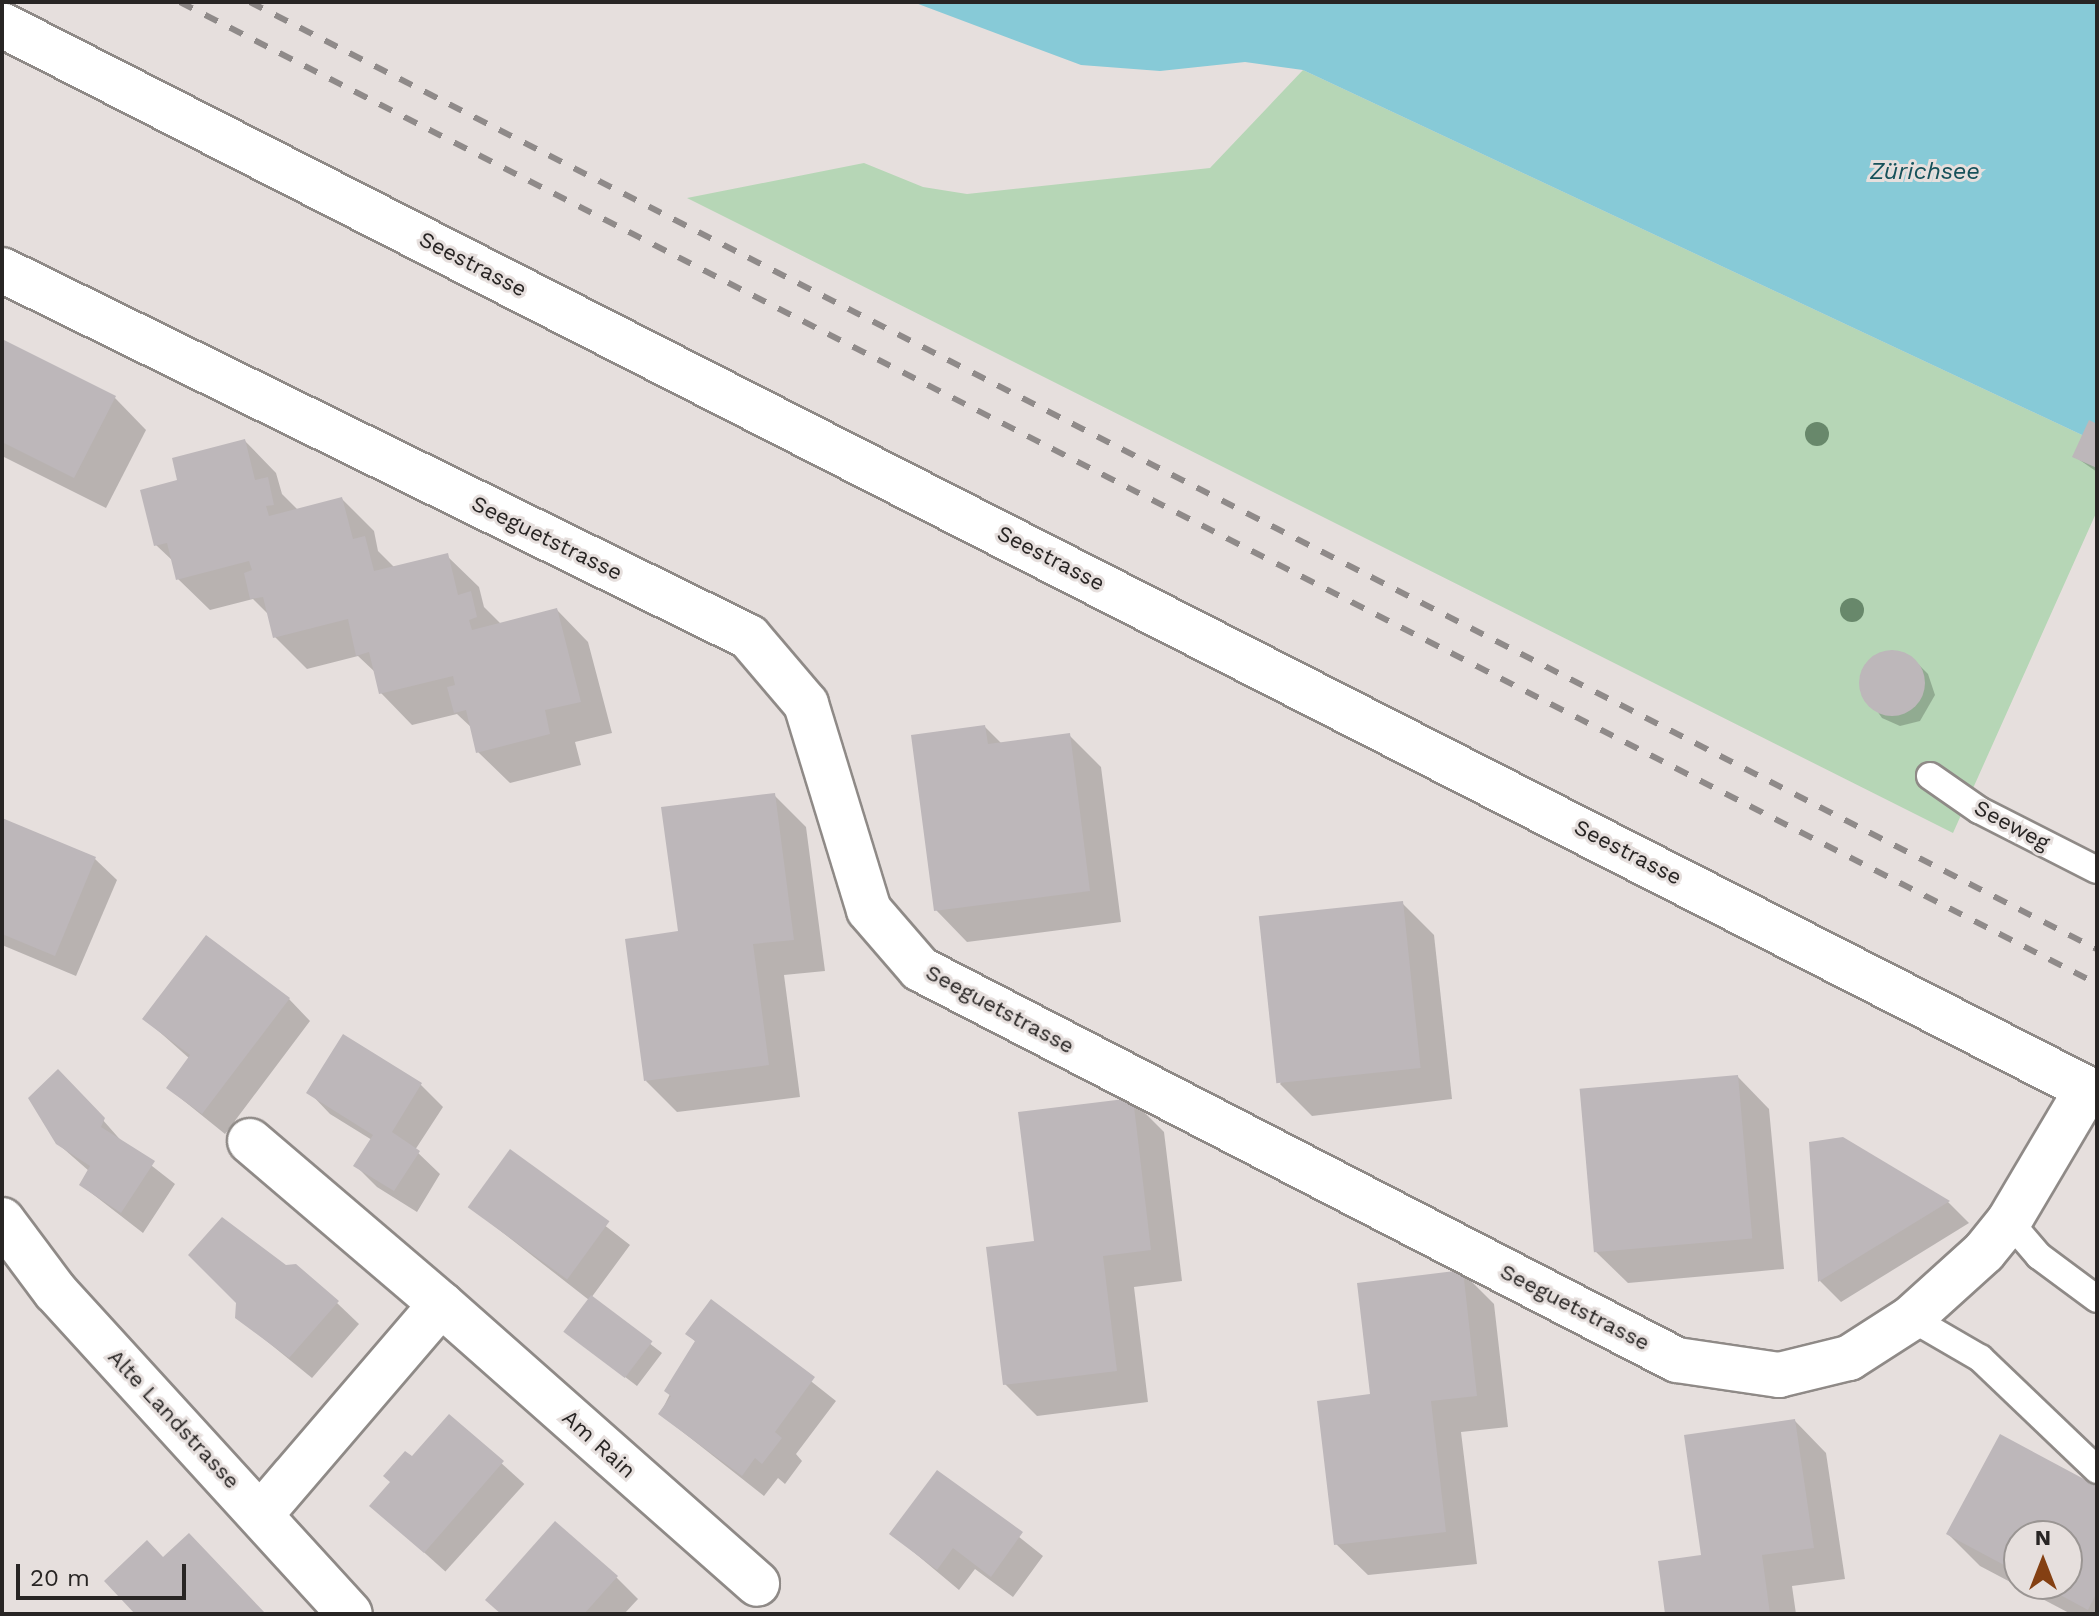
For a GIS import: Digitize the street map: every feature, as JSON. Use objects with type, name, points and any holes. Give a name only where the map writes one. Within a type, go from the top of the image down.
[{"type":"street","name":"Seestrasse","points":[[2,25],[2092,1091]]},
{"type":"street","name":"Seeguetstrasse","points":[[2,270],[749,637],[806,704],[869,910],[920,969],[1677,1360],[1779,1375],[1849,1358],[1911,1318],[1984,1252],[2009,1221],[2092,1091]]},
{"type":"street","name":"Am Rain","points":[[250,1141],[441,1304],[757,1584]]},
{"type":"street","name":"Alte Landstrasse","points":[[2,1220],[55,1291],[262,1513],[350,1614]]},
{"type":"street","points":[[262,1513],[441,1304]]},
{"type":"lane","name":"Seeweg","points":[[1930,776],[1979,810],[2097,870]]},
{"type":"lane","points":[[2009,1221],[2039,1256],[2097,1299]]},
{"type":"lane","points":[[1911,1318],[1980,1358],[2097,1470]]},
{"type":"green space","points":[[1303,70],[2097,442],[2097,511],[1953,833],[687,198],[864,163],[923,187],[967,194],[1210,168]]},
{"type":"water","name":"Zürichsee","points":[[913,2],[2097,2],[2097,442],[1303,70],[1245,62],[1160,71],[1081,65]]},
{"type":"building","points":[[2,339],[116,396],[74,478],[2,442]]},
{"type":"building","points":[[2089,420],[2097,424],[2097,468],[2072,457]]},
{"type":"building","points":[[245,439],[255,480],[268,477],[274,505],[266,506],[269,516],[342,497],[353,539],[365,536],[374,571],[448,553],[458,595],[471,591],[477,617],[469,620],[472,630],[557,608],[581,702],[545,710],[550,734],[476,753],[466,710],[454,713],[447,687],[455,685],[453,676],[379,694],[369,652],[356,656],[348,619],[273,638],[263,597],[250,599],[244,573],[252,570],[249,561],[176,580],[167,543],[154,546],[140,490],[177,480],[172,458]]},
{"type":"building","points":[[1892,650],[1905,652],[1920,665],[1925,683],[1923,696],[1910,711],[1892,716],[1879,714],[1864,701],[1859,683],[1861,670],[1874,655]]},
{"type":"building","points":[[985,725],[988,744],[1070,733],[1090,891],[934,911],[911,735]]},
{"type":"building","points":[[775,793],[794,940],[753,944],[769,1065],[644,1081],[625,939],[678,931],[661,807]]},
{"type":"building","points":[[2,818],[96,857],[55,956],[2,934]]},
{"type":"building","points":[[1403,901],[1421,1068],[1276,1083],[1259,916]]},
{"type":"building","points":[[206,935],[290,998],[202,1114],[166,1088],[190,1055],[142,1019]]},
{"type":"building","points":[[343,1034],[422,1083],[392,1132],[420,1151],[394,1191],[353,1166],[373,1135],[306,1093]]},
{"type":"building","points":[[58,1069],[105,1118],[101,1127],[155,1161],[121,1213],[79,1185],[90,1166],[56,1144],[28,1098]]},
{"type":"building","points":[[1738,1075],[1752,1238],[1594,1252],[1580,1089]]},
{"type":"building","points":[[1133,1098],[1151,1250],[1103,1256],[1117,1371],[1003,1385],[986,1247],[1034,1241],[1018,1112]]},
{"type":"building","points":[[1843,1137],[1950,1201],[1818,1282],[1809,1142]]},
{"type":"building","points":[[510,1149],[610,1221],[567,1280],[468,1207]]},
{"type":"building","points":[[222,1217],[286,1265],[296,1264],[339,1301],[289,1358],[235,1318],[236,1303],[188,1255]]},
{"type":"building","points":[[1463,1270],[1477,1396],[1431,1401],[1446,1532],[1334,1545],[1317,1401],[1370,1394],[1357,1283]]},
{"type":"building","points":[[591,1295],[652,1341],[625,1378],[563,1332]]},
{"type":"building","points":[[711,1299],[815,1377],[775,1432],[782,1438],[762,1464],[755,1458],[742,1476],[658,1414],[671,1396],[664,1391],[695,1341],[685,1334]]},
{"type":"building","points":[[449,1414],[504,1461],[424,1553],[369,1506],[390,1482],[383,1476],[405,1451],[412,1456]]},
{"type":"building","points":[[1795,1419],[1814,1548],[1762,1555],[1770,1614],[1665,1614],[1658,1561],[1701,1555],[1684,1435]]},
{"type":"building","points":[[2000,1434],[2097,1486],[2097,1592],[2088,1610],[2070,1600],[2083,1600],[2083,1520],[2003,1520],[2003,1564],[1946,1534]]},
{"type":"building","points":[[937,1470],[1023,1532],[991,1577],[953,1548],[937,1570],[889,1534]]},
{"type":"building","points":[[555,1521],[618,1576],[584,1614],[501,1614],[485,1600]]},
{"type":"building","points":[[189,1533],[266,1614],[135,1614],[104,1581],[147,1540],[163,1557]]},
{"type":"railway","points":[[180,2],[2097,984]]},
{"type":"railway","points":[[250,2],[2097,949]]}]
